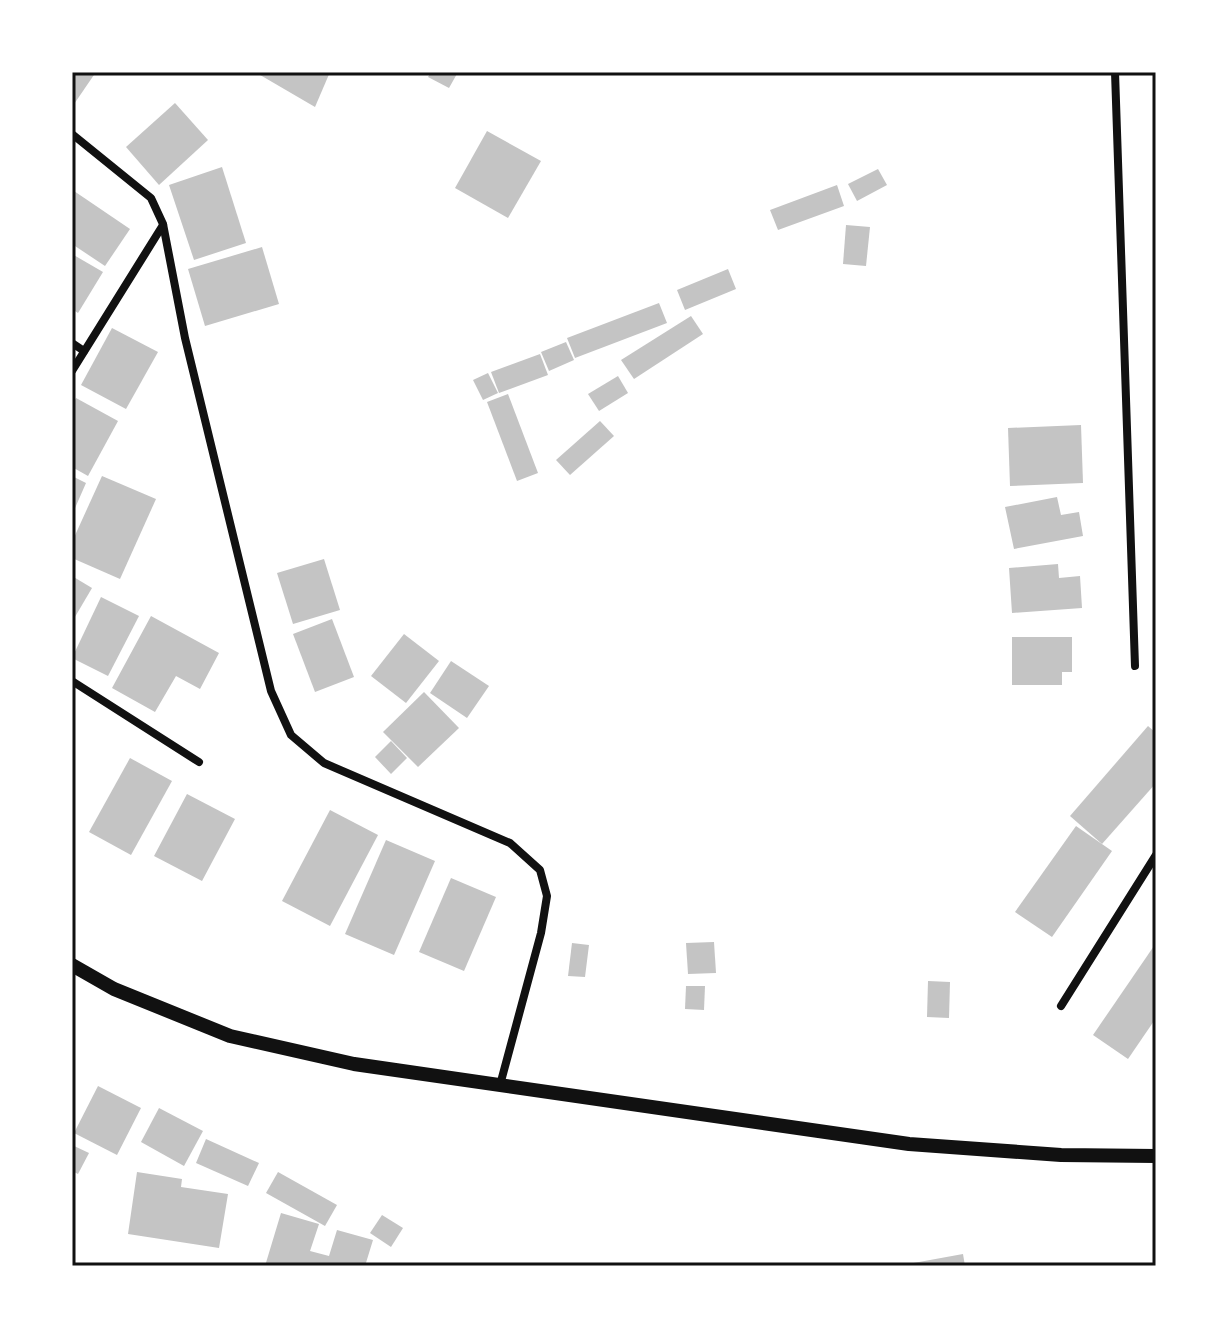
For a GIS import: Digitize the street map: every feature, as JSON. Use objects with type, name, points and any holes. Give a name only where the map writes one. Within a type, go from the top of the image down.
[{"type":"street","points":[[1115,72],[1135,666]]},
{"type":"street","points":[[72,134],[151,198],[163,224],[185,338],[271,691],[291,735],[324,763],[510,843],[540,870],[547,896],[541,933],[500,1085]]},
{"type":"street","points":[[72,371],[163,224]]},
{"type":"street","points":[[72,343],[84,351]]},
{"type":"street","points":[[72,681],[199,762]]},
{"type":"street","points":[[1061,1006],[1156,855]]},
{"type":"street","points":[[72,965],[114,989],[230,1036],[354,1064],[909,1144],[1061,1155],[1156,1156]]},
{"type":"building","points":[[72,72],[96,72],[72,107]]},
{"type":"building","points":[[255,72],[330,72],[315,107]]},
{"type":"building","points":[[431,72],[458,72],[449,88],[428,77]]},
{"type":"building","points":[[175,103],[208,140],[159,185],[126,147]]},
{"type":"building","points":[[487,131],[541,161],[508,218],[455,188]]},
{"type":"building","points":[[222,167],[246,243],[194,260],[169,185]]},
{"type":"building","points":[[878,169],[887,185],[857,201],[848,184]]},
{"type":"building","points":[[837,185],[844,206],[778,230],[770,210]]},
{"type":"building","points":[[74,191],[130,229],[105,266],[72,244]]},
{"type":"building","points":[[846,225],[870,227],[866,266],[843,264]]},
{"type":"building","points":[[262,247],[279,304],[205,326],[188,269]]},
{"type":"building","points":[[72,254],[103,272],[78,313],[72,309]]},
{"type":"building","points":[[728,269],[736,289],[685,310],[677,290]]},
{"type":"building","points":[[659,303],[667,323],[575,358],[567,338]]},
{"type":"building","points":[[691,316],[703,334],[634,379],[621,360]]},
{"type":"building","points":[[112,328],[158,352],[126,409],[81,385]]},
{"type":"building","points":[[566,342],[574,360],[549,371],[541,352]]},
{"type":"building","points":[[540,354],[548,375],[499,393],[491,372]]},
{"type":"building","points":[[488,373],[498,393],[483,400],[473,380]]},
{"type":"building","points":[[618,376],[628,393],[599,411],[588,394]]},
{"type":"building","points":[[508,394],[538,473],[517,481],[487,402]]},
{"type":"building","points":[[76,398],[118,421],[88,476],[72,467],[72,406]]},
{"type":"building","points":[[600,421],[614,436],[570,475],[556,460]]},
{"type":"building","points":[[1081,425],[1083,483],[1010,486],[1008,428]]},
{"type":"building","points":[[72,476],[86,483],[72,515]]},
{"type":"building","points":[[102,476],[156,499],[120,579],[72,558],[72,542]]},
{"type":"building","points":[[1057,497],[1061,515],[1079,512],[1083,536],[1014,549],[1005,507]]},
{"type":"building","points":[[324,559],[340,610],[293,624],[277,573]]},
{"type":"building","points":[[1058,564],[1059,578],[1080,576],[1082,608],[1012,613],[1009,568]]},
{"type":"building","points":[[72,576],[92,588],[72,622]]},
{"type":"building","points":[[101,597],[139,616],[108,676],[72,658]]},
{"type":"building","points":[[151,616],[219,653],[200,689],[176,676],[155,712],[112,688]]},
{"type":"building","points":[[332,619],[354,677],[315,692],[293,634]]},
{"type":"building","points":[[404,634],[439,661],[406,703],[371,676]]},
{"type":"building","points":[[1012,637],[1072,637],[1072,672],[1062,672],[1062,685],[1012,685]]},
{"type":"building","points":[[451,661],[489,686],[467,718],[430,693]]},
{"type":"building","points":[[424,692],[459,728],[418,767],[383,732]]},
{"type":"building","points":[[1148,726],[1156,733],[1156,783],[1102,844],[1070,816]]},
{"type":"building","points":[[391,741],[407,758],[391,774],[375,757]]},
{"type":"building","points":[[130,758],[172,781],[131,855],[89,832]]},
{"type":"building","points":[[187,794],[235,819],[202,881],[154,856]]},
{"type":"building","points":[[330,810],[378,835],[330,926],[282,901]]},
{"type":"building","points":[[1076,826],[1112,851],[1052,937],[1015,912]]},
{"type":"building","points":[[386,840],[435,861],[394,955],[345,934]]},
{"type":"building","points":[[451,878],[496,897],[464,971],[419,952]]},
{"type":"building","points":[[714,942],[716,973],[688,974],[686,943]]},
{"type":"building","points":[[572,943],[589,945],[585,977],[568,976]]},
{"type":"building","points":[[1156,943],[1156,1018],[1128,1059],[1093,1035]]},
{"type":"building","points":[[928,981],[950,982],[949,1018],[927,1017]]},
{"type":"building","points":[[686,986],[705,986],[704,1010],[685,1009]]},
{"type":"building","points":[[98,1086],[141,1108],[117,1155],[74,1133]]},
{"type":"building","points":[[159,1108],[203,1131],[184,1166],[141,1142]]},
{"type":"building","points":[[206,1139],[259,1163],[248,1186],[196,1163]]},
{"type":"building","points":[[72,1145],[89,1153],[78,1174],[72,1171]]},
{"type":"building","points":[[137,1172],[182,1179],[181,1187],[228,1194],[219,1248],[128,1234]]},
{"type":"building","points":[[278,1172],[337,1205],[325,1226],[266,1193]]},
{"type":"building","points":[[281,1213],[319,1224],[310,1251],[329,1256],[337,1230],[373,1240],[365,1266],[265,1266]]},
{"type":"building","points":[[382,1215],[403,1228],[391,1247],[370,1233]]},
{"type":"building","points":[[963,1254],[965,1266],[908,1266],[908,1264]]}]
